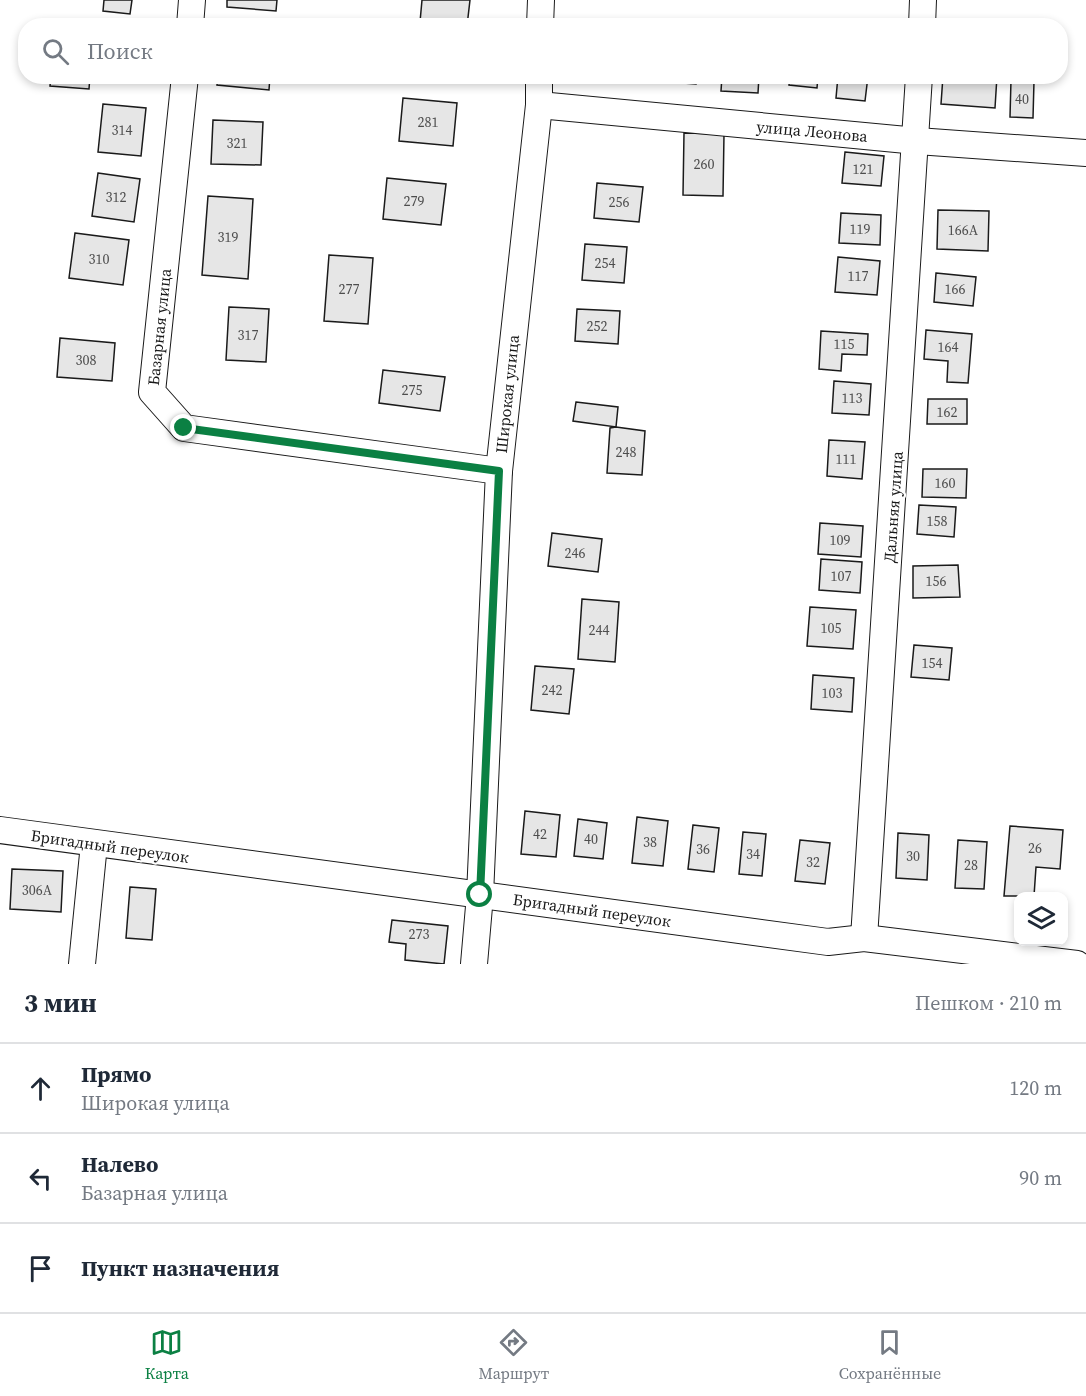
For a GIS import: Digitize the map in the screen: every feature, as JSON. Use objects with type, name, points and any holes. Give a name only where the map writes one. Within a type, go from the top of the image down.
[{"type":"street","points":[[191,18],[192,0]]},
{"type":"street","points":[[540,18],[541,0]]},
{"type":"street","points":[[922,18],[923,0]]},
{"type":"street","name":"Базарная улица","points":[[183,84],[152,392],[184,428],[499,471]]},
{"type":"street","name":"Широкая улица","points":[[474,964],[480,895],[499,471],[539,105],[539,84]]},
{"type":"street","name":"Дальняя улица","points":[[864,938],[920,84]]},
{"type":"street","name":"улица Леонова","points":[[539,105],[917,141],[1086,153]]},
{"type":"street","name":"Бригадный переулок","points":[[0,830],[480,895],[827,953],[864,938],[1077,964]]},
{"type":"street","points":[[82,964],[94,844]]},
{"type":"building","points":[[104,0],[132,0],[130,14],[103,11]]},
{"type":"building","points":[[227,0],[277,0],[276,11],[227,7]]},
{"type":"building","points":[[422,0],[470,0],[468,18],[420,18]]},
{"type":"building","points":[[50,84],[89,84],[89,89],[50,86]]},
{"type":"building","points":[[217,84],[269,84],[269,90]]},
{"type":"building","points":[[721,84],[759,84],[758,93],[721,91]]},
{"type":"building","points":[[789,84],[817,84],[817,88]]},
{"type":"building","points":[[837,84],[867,84],[865,101],[836,98]]},
{"type":"building","points":[[942,84],[996,84],[995,108],[941,104]]},
{"type":"building","points":[[1011,84],[1034,84],[1033,118],[1010,117]]},
{"type":"building","points":[[403,98],[457,103],[453,146],[399,141]]},
{"type":"building","points":[[103,104],[146,108],[141,156],[98,152]]},
{"type":"building","points":[[213,120],[263,122],[261,165],[211,164]]},
{"type":"building","points":[[684,133],[724,134],[723,196],[683,195]]},
{"type":"building","points":[[845,152],[884,156],[881,186],[842,183]]},
{"type":"building","points":[[98,173],[140,179],[134,222],[92,216]]},
{"type":"building","points":[[387,178],[446,184],[441,225],[383,219]]},
{"type":"building","points":[[597,183],[643,187],[639,222],[594,218]]},
{"type":"building","points":[[208,196],[253,199],[248,279],[202,275]]},
{"type":"building","points":[[938,210],[989,211],[988,251],[937,249]]},
{"type":"building","points":[[841,213],[881,215],[880,245],[839,243]]},
{"type":"building","points":[[75,233],[129,240],[123,285],[69,278]]},
{"type":"building","points":[[585,244],[627,247],[624,283],[582,280]]},
{"type":"building","points":[[329,255],[373,258],[368,324],[324,321]]},
{"type":"building","points":[[838,257],[880,261],[877,295],[835,292]]},
{"type":"building","points":[[936,273],[976,277],[973,306],[934,302]]},
{"type":"building","points":[[229,307],[269,309],[266,362],[226,360]]},
{"type":"building","points":[[577,309],[620,311],[618,344],[575,341]]},
{"type":"building","points":[[926,330],[972,334],[968,383],[947,382],[948,361],[924,359]]},
{"type":"building","points":[[821,331],[868,334],[867,355],[842,354],[841,371],[819,369]]},
{"type":"building","points":[[60,338],[115,343],[112,381],[57,377]]},
{"type":"building","points":[[383,370],[445,377],[440,411],[379,403]]},
{"type":"building","points":[[834,381],[871,384],[869,415],[832,413]]},
{"type":"building","points":[[928,399],[967,399],[967,424],[927,424]]},
{"type":"building","points":[[576,402],[618,407],[616,427],[573,421]]},
{"type":"building","points":[[610,428],[645,431],[642,475],[607,473]]},
{"type":"building","points":[[829,440],[865,442],[862,479],[827,476]]},
{"type":"building","points":[[923,469],[967,469],[966,498],[922,497]]},
{"type":"building","points":[[919,505],[956,507],[954,537],[917,534]]},
{"type":"building","points":[[820,523],[863,526],[861,557],[818,554]]},
{"type":"building","points":[[552,533],[602,539],[598,572],[548,566]]},
{"type":"building","points":[[821,559],[862,562],[860,593],[819,590]]},
{"type":"building","points":[[958,565],[960,597],[913,598],[913,566]]},
{"type":"building","points":[[582,599],[619,602],[615,662],[578,659]]},
{"type":"building","points":[[810,607],[856,610],[853,649],[807,646]]},
{"type":"building","points":[[914,645],[952,648],[949,680],[911,677]]},
{"type":"building","points":[[535,666],[574,669],[569,714],[531,710]]},
{"type":"building","points":[[813,675],[854,678],[852,712],[811,709]]},
{"type":"building","points":[[525,811],[560,815],[556,857],[521,854]]},
{"type":"building","points":[[637,817],[668,821],[663,866],[632,863]]},
{"type":"building","points":[[578,819],[607,823],[603,859],[574,856]]},
{"type":"building","points":[[693,825],[719,828],[714,872],[688,869]]},
{"type":"building","points":[[1010,826],[1063,830],[1060,869],[1036,867],[1034,892],[1014,892],[1014,896],[1004,896]]},
{"type":"building","points":[[743,832],[766,834],[762,876],[739,874]]},
{"type":"building","points":[[898,833],[929,835],[927,880],[896,878]]},
{"type":"building","points":[[800,840],[830,843],[825,884],[795,881]]},
{"type":"building","points":[[958,840],[987,842],[984,889],[955,888]]},
{"type":"building","points":[[12,869],[63,871],[61,912],[10,909]]},
{"type":"building","points":[[130,887],[156,889],[152,940],[126,938]]},
{"type":"building","points":[[392,920],[448,926],[444,964],[405,960],[406,944],[389,942]]},
{"type":"route","points":[[184,428],[499,471],[480,895]]}]
